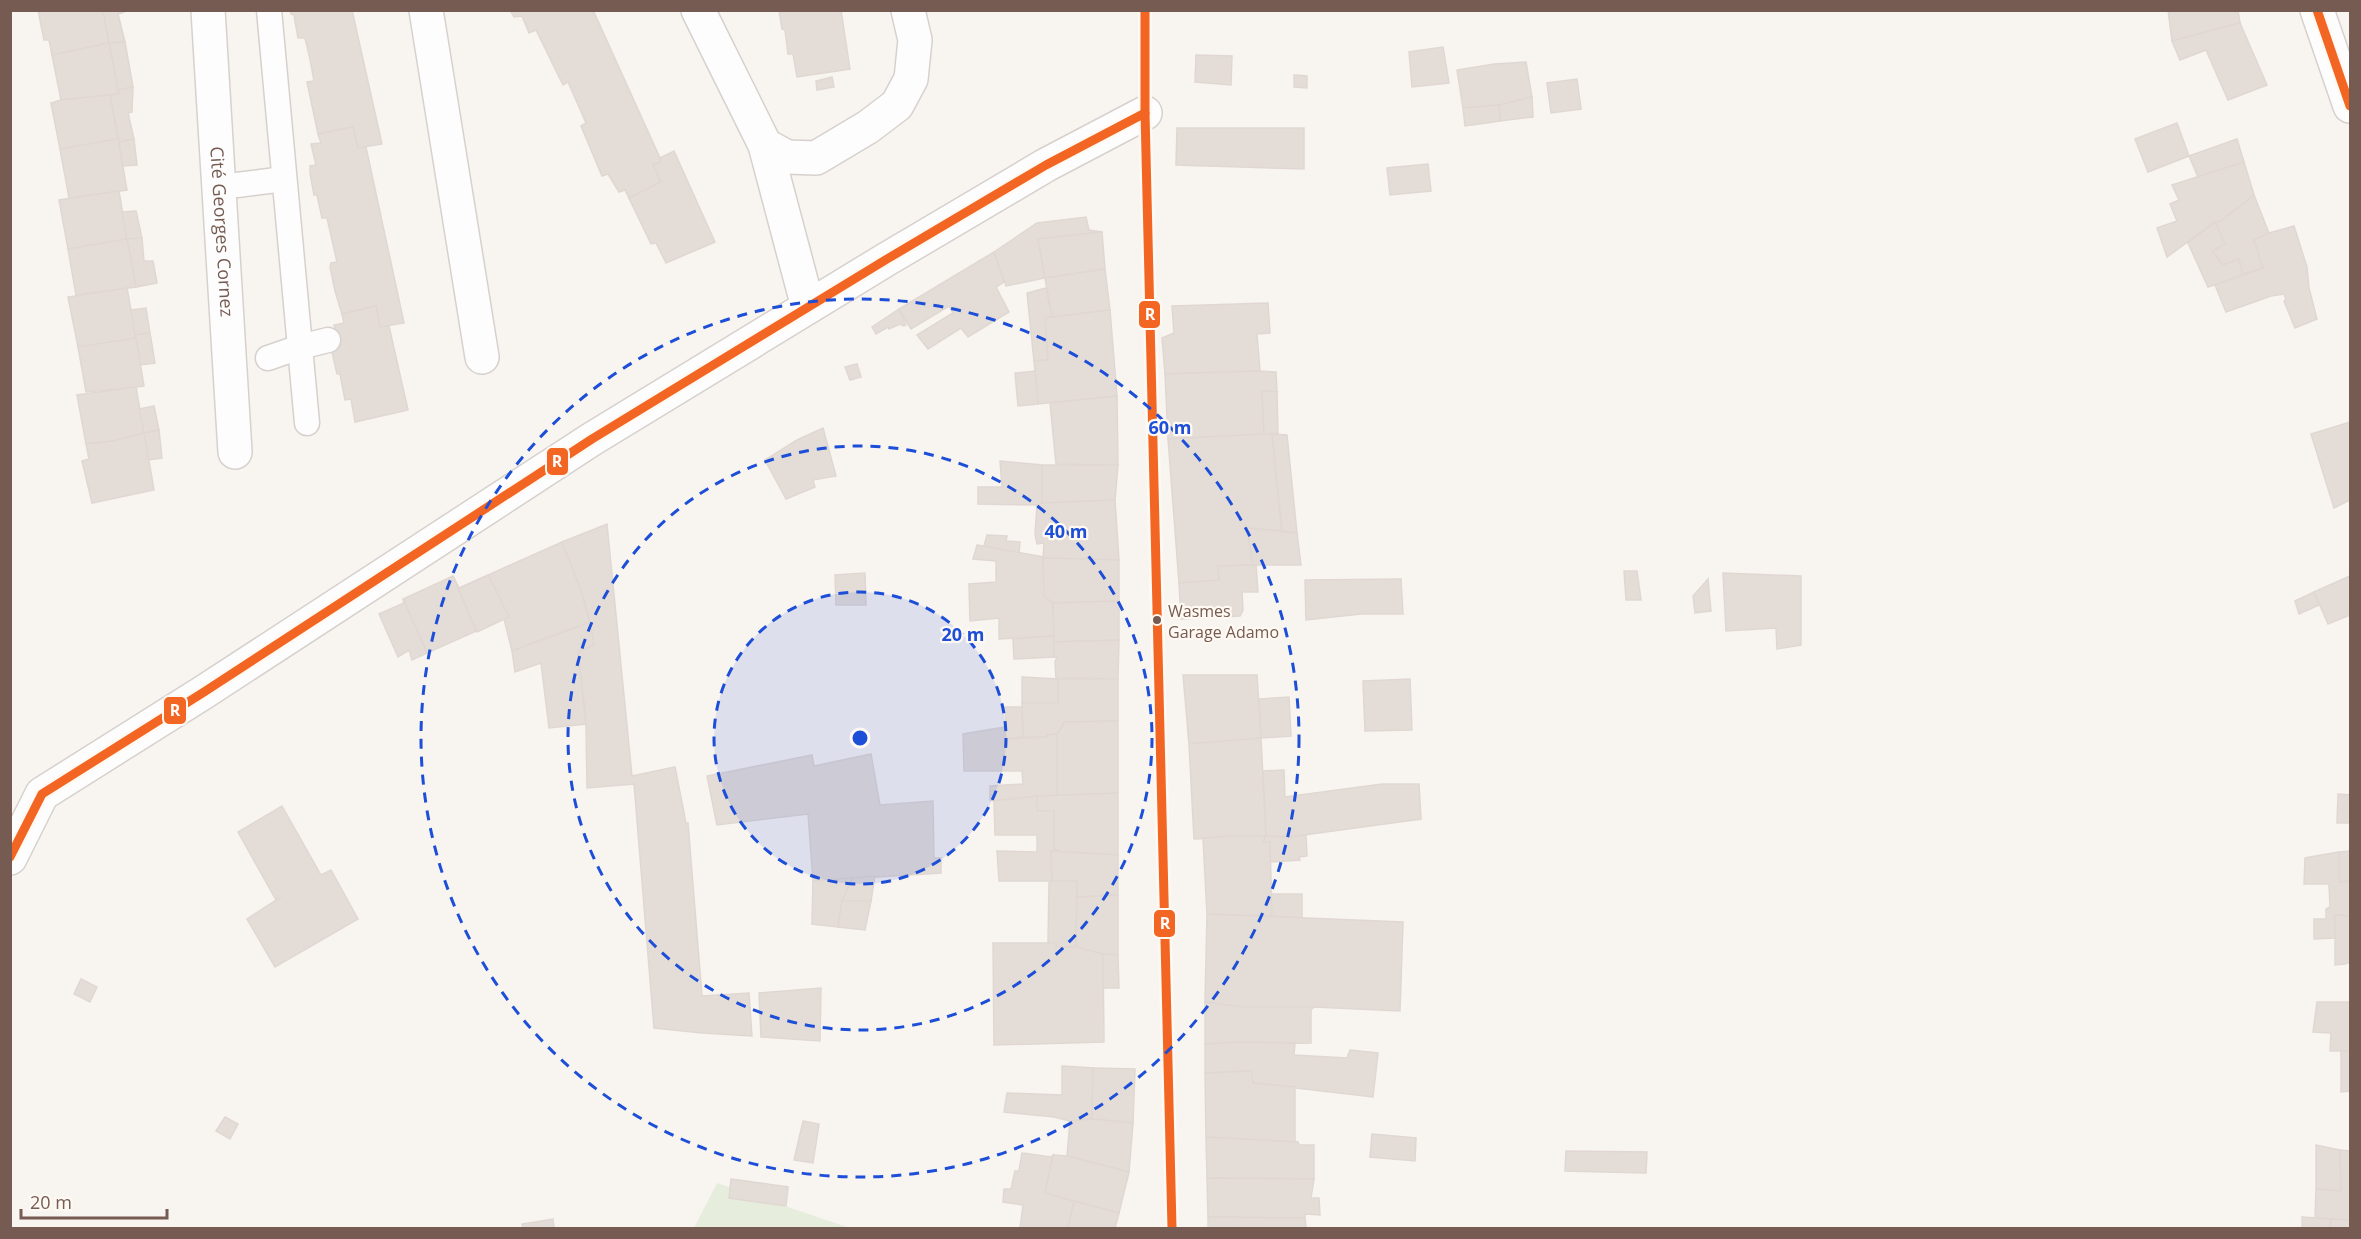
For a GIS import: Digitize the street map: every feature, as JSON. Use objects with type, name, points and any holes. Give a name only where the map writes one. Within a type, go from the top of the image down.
[{"type":"street","name":"Cité Georges Cornez","points":[[208,10],[235,452]]},
{"type":"street","points":[[426,10],[482,357]]},
{"type":"street","points":[[698,10],[765,145],[808,307]]},
{"type":"street","points":[[765,145],[787,157],[816,158],[868,127],[897,105],[911,79],[915,40],[908,10]]},
{"type":"street","points":[[2317,10],[2350,106]]},
{"type":"street","points":[[10,858],[42,794],[204,692],[592,440],[808,307],[1046,165],[1145,112]]},
{"type":"lane","points":[[269,10],[289,167],[307,423]]},
{"type":"lane","points":[[237,185],[289,167]]},
{"type":"lane","points":[[268,358],[328,340]]},
{"type":"green space","points":[[717,1183],[850,1228],[694,1228]]},
{"type":"building","points":[[38,10],[103,10],[109,43],[52,55],[49,40],[44,40]]},
{"type":"building","points":[[103,10],[123,10],[124,12],[118,14],[125,42],[109,43]]},
{"type":"building","points":[[290,10],[352,10],[382,144],[358,148],[353,127],[318,134],[307,82],[314,81],[310,59],[305,38],[298,38],[294,15]]},
{"type":"building","points":[[510,10],[593,10],[660,158],[661,162],[653,165],[661,182],[629,198],[625,190],[619,192],[608,174],[602,176],[581,126],[586,123],[568,82],[563,85],[536,30],[529,33],[522,16],[514,17]]},
{"type":"building","points":[[779,10],[841,10],[850,69],[797,77],[793,54],[788,54],[785,30],[782,29]]},
{"type":"building","points":[[2168,10],[2238,10],[2240,23],[2172,41]]},
{"type":"building","points":[[2240,23],[2267,85],[2228,100],[2206,50],[2180,60],[2172,41]]},
{"type":"building","points":[[125,42],[133,87],[118,90],[109,43]]},
{"type":"building","points":[[109,43],[119,94],[61,100],[52,55]]},
{"type":"building","points":[[1443,47],[1449,83],[1412,87],[1409,52]]},
{"type":"building","points":[[1196,55],[1232,56],[1231,85],[1195,82]]},
{"type":"building","points":[[1526,62],[1532,97],[1499,105],[1463,108],[1457,70]]},
{"type":"building","points":[[1294,75],[1307,76],[1307,88],[1294,87]]},
{"type":"building","points":[[832,77],[834,87],[817,90],[816,81]]},
{"type":"building","points":[[1577,79],[1581,109],[1551,113],[1547,83]]},
{"type":"building","points":[[133,87],[132,112],[128,113],[134,139],[119,142],[110,95],[119,94],[118,90]]},
{"type":"building","points":[[110,95],[118,139],[60,149],[51,103]]},
{"type":"building","points":[[1532,97],[1533,117],[1500,121],[1499,105]]},
{"type":"building","points":[[1499,105],[1500,121],[1465,126],[1463,108]]},
{"type":"building","points":[[2177,123],[2189,156],[2148,172],[2135,139]]},
{"type":"building","points":[[353,127],[358,148],[366,147],[404,323],[380,327],[376,306],[342,314],[335,291],[330,267],[331,263],[337,262],[327,218],[322,218],[317,195],[314,195],[310,166],[316,165],[311,144],[321,143],[318,134]]},
{"type":"building","points":[[1177,128],[1304,128],[1304,169],[1176,165]]},
{"type":"building","points":[[118,139],[127,190],[69,198],[60,149]]},
{"type":"building","points":[[134,139],[137,165],[123,166],[119,142]]},
{"type":"building","points":[[2237,139],[2244,162],[2198,177],[2189,156]]},
{"type":"building","points":[[674,151],[715,242],[666,263],[656,243],[651,244],[629,198],[661,182],[653,165],[661,162],[660,158]]},
{"type":"building","points":[[2244,162],[2254,195],[2221,221],[2215,222],[2167,257],[2157,228],[2177,221],[2170,204],[2179,200],[2172,185]]},
{"type":"building","points":[[1428,164],[1431,191],[1390,195],[1387,168]]},
{"type":"building","points":[[119,191],[127,239],[68,249],[59,200]]},
{"type":"building","points":[[2254,195],[2269,233],[2254,240],[2263,268],[2242,274],[2239,259],[2223,265],[2212,251],[2225,244],[2215,222],[2221,221]]},
{"type":"building","points":[[136,211],[142,238],[127,239],[122,212]]},
{"type":"building","points":[[1086,217],[1089,230],[1102,232],[1038,239],[1045,278],[1006,286],[994,252],[1037,223]]},
{"type":"building","points":[[2215,222],[2225,244],[2212,251],[2223,265],[2239,259],[2243,276],[2208,287],[2188,243]]},
{"type":"building","points":[[2294,226],[2307,267],[2309,288],[2317,319],[2295,328],[2284,301],[2286,300],[2284,294],[2271,296],[2226,312],[2215,285],[2263,268],[2254,240]]},
{"type":"building","points":[[1102,232],[1105,269],[1045,278],[1038,239]]},
{"type":"building","points":[[142,238],[144,261],[153,261],[157,283],[136,287],[127,239]]},
{"type":"building","points":[[127,239],[136,287],[76,295],[68,249]]},
{"type":"building","points":[[994,252],[1004,282],[996,287],[1009,312],[968,337],[961,328],[928,349],[917,335],[953,313],[949,306],[911,329],[899,309]]},
{"type":"building","points":[[1105,269],[1110,310],[1052,317],[1045,278]]},
{"type":"building","points":[[127,288],[136,338],[78,347],[68,297]]},
{"type":"building","points":[[1046,288],[1052,317],[1045,318],[1048,360],[1034,361],[1027,293]]},
{"type":"building","points":[[1268,303],[1270,333],[1257,334],[1260,371],[1165,374],[1162,338],[1174,333],[1172,306]]},
{"type":"building","points":[[376,306],[380,327],[389,326],[408,410],[355,422],[351,399],[345,400],[340,374],[337,374],[332,352],[333,347],[339,345],[334,325],[344,323],[342,314]]},
{"type":"building","points":[[146,308],[150,333],[135,335],[131,310]]},
{"type":"building","points":[[899,309],[906,325],[900,324],[889,329],[888,327],[876,334],[872,327]]},
{"type":"building","points":[[1110,310],[1117,396],[1038,404],[1034,361],[1048,360],[1045,318]]},
{"type":"building","points":[[150,333],[155,363],[140,365],[135,335]]},
{"type":"building","points":[[136,338],[144,386],[86,392],[78,347]]},
{"type":"building","points":[[857,364],[861,377],[850,380],[845,367]]},
{"type":"building","points":[[1035,371],[1038,404],[1018,406],[1015,373]]},
{"type":"building","points":[[1276,372],[1277,392],[1262,391],[1264,434],[1168,439],[1165,374]]},
{"type":"building","points":[[136,387],[144,433],[113,441],[86,444],[77,395]]},
{"type":"building","points":[[1262,391],[1277,392],[1278,434],[1264,434]]},
{"type":"building","points":[[1117,396],[1118,465],[1056,464],[1050,403]]},
{"type":"building","points":[[154,406],[159,430],[144,433],[139,409]]},
{"type":"building","points":[[2350,422],[2350,500],[2334,508],[2311,434]]},
{"type":"building","points":[[823,428],[836,476],[813,480],[815,487],[786,499],[765,460],[797,440]]},
{"type":"building","points":[[159,430],[162,458],[148,460],[144,433]]},
{"type":"building","points":[[144,433],[154,490],[92,503],[82,461],[89,459],[86,444],[113,441]]},
{"type":"building","points":[[1272,434],[1282,531],[1247,528],[1253,565],[1218,566],[1219,580],[1179,583],[1168,439]]},
{"type":"building","points":[[1272,434],[1287,435],[1297,533],[1282,531]]},
{"type":"building","points":[[1000,461],[1042,465],[1042,503],[1037,505],[978,504],[978,487],[1002,487]]},
{"type":"building","points":[[1042,465],[1118,465],[1115,500],[1042,503]]},
{"type":"building","points":[[1115,500],[1119,560],[1043,558],[1044,543],[1037,544],[1035,534],[1037,505]]},
{"type":"building","points":[[607,524],[632,776],[675,767],[686,823],[688,823],[702,996],[749,993],[752,1036],[654,1028],[634,784],[587,788],[586,724],[578,651],[594,645],[585,603],[562,542]]},
{"type":"building","points":[[1247,528],[1297,533],[1301,565],[1253,565]]},
{"type":"building","points":[[987,535],[1007,536],[1006,541],[1020,542],[1019,553],[984,546]]},
{"type":"building","points":[[562,542],[590,622],[512,651],[504,619],[509,617],[488,575]]},
{"type":"building","points":[[977,545],[1043,557],[1044,596],[1053,603],[1054,636],[999,639],[999,618],[970,621],[969,584],[996,582],[996,561],[973,559]]},
{"type":"building","points":[[1043,558],[1119,560],[1119,601],[1053,603],[1044,596]]},
{"type":"building","points":[[1256,565],[1258,592],[1242,592],[1243,610],[1240,616],[1181,619],[1179,583],[1219,580],[1218,566]]},
{"type":"building","points":[[1624,571],[1637,571],[1641,600],[1626,600]]},
{"type":"building","points":[[865,573],[866,605],[836,605],[835,575]]},
{"type":"building","points":[[1723,573],[1801,576],[1801,645],[1777,649],[1776,628],[1726,631]]},
{"type":"building","points":[[488,575],[509,617],[477,632],[453,576],[459,588]]},
{"type":"building","points":[[453,576],[476,631],[427,653],[403,599]]},
{"type":"building","points":[[2350,576],[2350,615],[2328,624],[2314,592]]},
{"type":"building","points":[[1401,579],[1403,614],[1361,614],[1306,620],[1305,580]]},
{"type":"building","points":[[1708,579],[1711,611],[1695,613],[1693,596]]},
{"type":"building","points":[[2314,592],[2319,605],[2299,614],[2295,601]]},
{"type":"building","points":[[403,599],[427,653],[412,660],[409,650],[398,657],[379,614],[404,603]]},
{"type":"building","points":[[1119,601],[1119,640],[1054,642],[1053,603]]},
{"type":"building","points":[[590,622],[594,645],[578,651],[586,724],[549,728],[541,663],[515,672],[512,651]]},
{"type":"building","points":[[1054,636],[1054,657],[1014,659],[1013,639]]},
{"type":"building","points":[[1119,640],[1118,679],[1056,678],[1057,657],[1054,657],[1054,642]]},
{"type":"building","points":[[1183,675],[1257,675],[1261,738],[1189,744]]},
{"type":"building","points":[[1022,677],[1058,679],[1058,703],[1022,703]]},
{"type":"building","points":[[1058,679],[1118,679],[1118,721],[1065,722],[1057,734],[1047,735],[1047,737],[1023,737],[1022,703],[1058,703]]},
{"type":"building","points":[[1410,679],[1412,730],[1365,731],[1363,681]]},
{"type":"building","points":[[1289,697],[1291,736],[1261,738],[1259,699]]},
{"type":"building","points":[[1005,707],[1022,707],[1023,737],[1007,739],[1004,727],[1006,725]]},
{"type":"building","points":[[1118,721],[1118,793],[1057,796],[1057,734],[1065,722]]},
{"type":"building","points":[[1004,727],[1007,739],[1047,737],[1047,735],[1057,734],[1057,796],[990,800],[990,786],[1023,784],[1022,771],[964,771],[963,734]]},
{"type":"building","points":[[1261,738],[1266,836],[1194,839],[1189,744]]},
{"type":"building","points":[[871,754],[880,805],[933,801],[934,858],[941,858],[941,873],[813,881],[808,814],[717,825],[707,776],[812,755],[814,766]]},
{"type":"building","points":[[1284,770],[1285,797],[1382,784],[1419,784],[1421,819],[1289,837],[1266,836],[1263,771]]},
{"type":"building","points":[[1118,793],[1118,855],[1061,852],[1054,849],[1054,811],[1037,811],[1037,796]]},
{"type":"building","points":[[2338,794],[2350,795],[2350,823],[2337,823]]},
{"type":"building","points":[[1037,796],[1037,811],[1054,811],[1054,849],[1061,852],[1051,851],[1052,881],[999,881],[997,851],[1037,852],[1037,835],[995,835],[994,801]]},
{"type":"building","points":[[282,806],[321,875],[331,870],[358,919],[275,967],[247,919],[281,897],[276,900],[238,832]]},
{"type":"building","points":[[1306,835],[1307,856],[1299,857],[1300,860],[1270,862],[1270,842],[1262,842],[1266,836]]},
{"type":"building","points":[[1266,836],[1262,842],[1270,842],[1272,916],[1207,914],[1203,838]]},
{"type":"building","points":[[1051,851],[1118,855],[1118,895],[1077,897],[1077,881],[1052,881]]},
{"type":"building","points":[[2350,851],[2350,881],[2339,882],[2339,852]]},
{"type":"building","points":[[2339,852],[2339,882],[2350,881],[2350,916],[2335,915],[2335,938],[2314,939],[2314,919],[2326,919],[2326,909],[2330,907],[2329,884],[2304,884],[2305,858]]},
{"type":"building","points":[[875,876],[871,901],[842,901],[852,878]]},
{"type":"building","points":[[852,878],[842,901],[838,927],[812,924],[813,881]]},
{"type":"building","points":[[1077,881],[1076,947],[1056,947],[1056,943],[1048,943],[1049,883]]},
{"type":"building","points":[[1271,894],[1302,894],[1302,918],[1272,916]]},
{"type":"building","points":[[1118,895],[1118,955],[1103,954],[1076,947],[1077,897]]},
{"type":"building","points":[[842,901],[871,901],[865,930],[838,927]]},
{"type":"building","points":[[1207,914],[1403,922],[1400,1011],[1314,1007],[1242,1007],[1205,1002]]},
{"type":"building","points":[[2335,915],[2350,916],[2350,962],[2345,964],[2335,965]]},
{"type":"building","points":[[993,943],[1056,943],[1056,947],[1076,947],[1103,954],[1104,1042],[994,1045]]},
{"type":"building","points":[[1103,954],[1118,955],[1119,988],[1103,988]]},
{"type":"building","points":[[81,979],[97,987],[90,1002],[74,994]]},
{"type":"building","points":[[821,988],[820,1041],[761,1037],[759,993]]},
{"type":"building","points":[[1205,1002],[1242,1007],[1314,1007],[1311,1010],[1311,1043],[1205,1044]]},
{"type":"building","points":[[2317,1002],[2350,1002],[2350,1051],[2330,1051],[2331,1033],[2313,1032]]},
{"type":"building","points":[[1295,1043],[1294,1055],[1347,1058],[1350,1050],[1378,1053],[1373,1097],[1253,1083],[1251,1071],[1205,1073],[1205,1044]]},
{"type":"building","points":[[2341,1051],[2350,1051],[2350,1091],[2341,1092]]},
{"type":"building","points":[[1062,1066],[1093,1068],[1092,1119],[1070,1121],[1054,1117],[1004,1112],[1007,1093],[1062,1095]]},
{"type":"building","points":[[1093,1068],[1135,1069],[1133,1123],[1092,1119]]},
{"type":"building","points":[[1251,1071],[1253,1083],[1295,1087],[1295,1142],[1206,1137],[1205,1073]]},
{"type":"building","points":[[225,1117],[238,1124],[230,1139],[216,1131]]},
{"type":"building","points":[[1092,1119],[1133,1123],[1129,1172],[1067,1156],[1070,1121]]},
{"type":"building","points":[[803,1121],[819,1124],[813,1163],[794,1160]]},
{"type":"building","points":[[1372,1134],[1416,1138],[1415,1161],[1370,1157]]},
{"type":"building","points":[[1206,1137],[1298,1142],[1299,1145],[1314,1145],[1314,1179],[1207,1178]]},
{"type":"building","points":[[2316,1145],[2340,1150],[2341,1191],[2316,1189]]},
{"type":"building","points":[[2340,1150],[2350,1151],[2350,1220],[2315,1218],[2316,1189],[2341,1191]]},
{"type":"building","points":[[1566,1151],[1647,1152],[1646,1173],[1565,1171]]},
{"type":"building","points":[[1022,1153],[1051,1157],[1053,1155],[1045,1193],[1074,1201],[1068,1228],[1020,1228],[1023,1205],[1003,1202],[1004,1189],[1011,1189],[1015,1171],[1019,1171]]},
{"type":"building","points":[[1053,1155],[1067,1156],[1129,1172],[1119,1213],[1045,1193]]},
{"type":"building","points":[[1207,1178],[1314,1179],[1311,1198],[1319,1198],[1320,1215],[1305,1214],[1305,1218],[1208,1217]]},
{"type":"building","points":[[731,1179],[788,1187],[786,1206],[729,1198]]},
{"type":"building","points":[[1074,1201],[1119,1213],[1115,1228],[1068,1228]]},
{"type":"building","points":[[1208,1217],[1305,1218],[1306,1228],[1208,1228]]},
{"type":"building","points":[[2302,1217],[2331,1219],[2330,1228],[2302,1228]]},
{"type":"building","points":[[553,1219],[554,1228],[523,1228],[522,1224]]},
{"type":"building","points":[[2331,1219],[2350,1220],[2350,1228],[2330,1228]]},
{"type":"transit line","name":"R","points":[[1145,10],[1145,113],[1172,1228]]},
{"type":"transit line","name":"R","points":[[2317,10],[2350,106]]},
{"type":"transit line","name":"R","points":[[10,857],[42,794],[204,692],[592,439],[1046,165],[1145,113]]},
{"type":"place","name":"Wasmes Garage Adamo","points":[[1157,620]]}]
